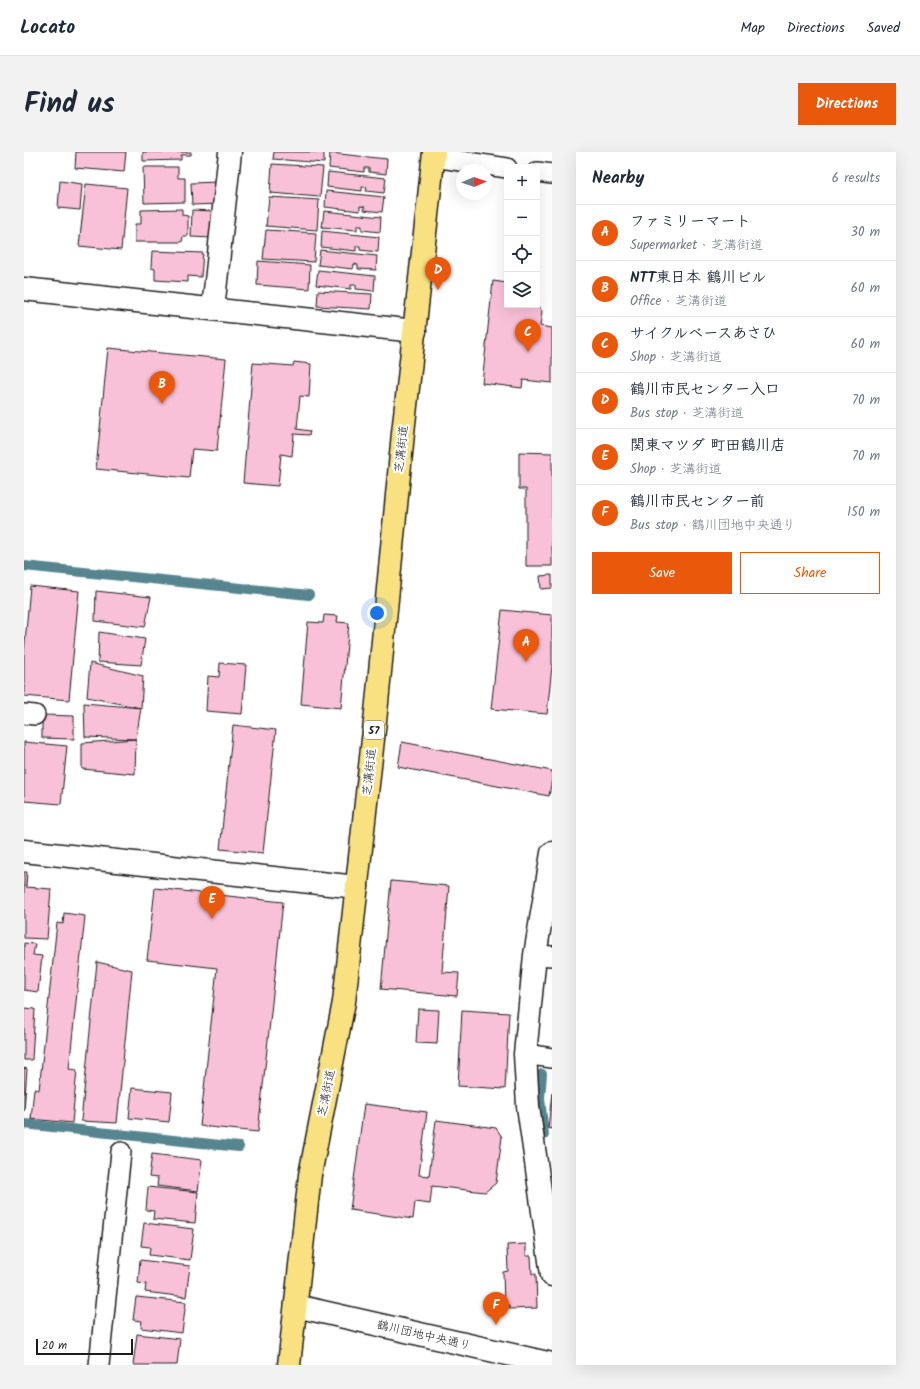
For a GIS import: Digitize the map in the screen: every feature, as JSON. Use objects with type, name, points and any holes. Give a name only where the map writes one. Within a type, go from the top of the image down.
[{"type":"main road","name":"芝溝街道","points":[[289,1365],[310,1175],[344,1002],[377,703],[403,433],[434,155]]},
{"type":"street","points":[[213,309],[230,152]]},
{"type":"street","points":[[24,289],[415,331]]},
{"type":"street","points":[[24,851],[357,887]]},
{"type":"street","points":[[552,853],[544,956],[525,1054],[528,1106],[552,1275]]},
{"type":"street","name":"鶴川団地中央通り","points":[[296,1306],[552,1364]]},
{"type":"lane","points":[[434,155],[504,167]]},
{"type":"lane","points":[[540,172],[552,174]]},
{"type":"lane","points":[[525,1054],[552,1058]]},
{"type":"lane","points":[[99,1365],[121,1152]]},
{"type":"building","points":[[76,152],[126,152],[124,172],[75,168]]},
{"type":"building","points":[[143,152],[191,152],[191,155],[181,155],[181,160],[143,161]]},
{"type":"building","points":[[274,152],[324,152],[324,163],[273,159]]},
{"type":"building","points":[[330,153],[387,159],[386,174],[369,172],[369,168],[364,168],[364,172],[329,168]]},
{"type":"building","points":[[272,164],[323,167],[320,197],[270,193]]},
{"type":"building","points":[[143,167],[178,167],[178,178],[185,178],[185,202],[144,203]]},
{"type":"building","points":[[328,172],[386,178],[384,193],[366,191],[367,187],[362,187],[362,191],[327,187]]},
{"type":"building","points":[[60,181],[82,184],[80,210],[58,208]]},
{"type":"building","points":[[218,182],[219,204],[192,205],[191,183]]},
{"type":"building","points":[[86,184],[127,188],[121,250],[79,246]]},
{"type":"building","points":[[326,191],[384,197],[382,212],[364,210],[365,207],[360,206],[360,211],[325,207]]},
{"type":"building","points":[[269,197],[319,200],[317,230],[266,226]]},
{"type":"building","points":[[182,209],[182,215],[188,216],[188,236],[183,236],[182,242],[135,242],[135,224],[141,224],[141,210]]},
{"type":"building","points":[[192,210],[214,211],[212,238],[191,237]]},
{"type":"building","points":[[324,211],[381,217],[380,232],[362,230],[362,226],[357,226],[357,230],[322,227]]},
{"type":"building","points":[[266,230],[316,233],[314,262],[263,259]]},
{"type":"building","points":[[322,231],[379,237],[378,252],[360,250],[360,246],[356,246],[356,251],[321,247]]},
{"type":"building","points":[[320,250],[377,256],[376,270],[358,269],[358,265],[354,264],[353,269],[318,265]]},
{"type":"building","points":[[152,251],[203,253],[201,277],[188,276],[188,282],[155,280],[155,269],[151,268]]},
{"type":"building","points":[[258,261],[310,265],[309,289],[257,285]]},
{"type":"building","points":[[318,270],[375,276],[374,291],[356,289],[356,285],[351,285],[351,289],[316,285]]},
{"type":"building","points":[[493,281],[504,283],[504,308],[540,308],[542,311],[540,326],[552,328],[552,383],[523,380],[522,388],[482,383]]},
{"type":"building","points":[[318,291],[372,294],[371,309],[317,306]]},
{"type":"building","points":[[108,348],[226,359],[217,451],[192,449],[189,478],[96,469]]},
{"type":"building","points":[[294,362],[311,364],[309,397],[300,396],[297,429],[310,431],[309,435],[294,434],[292,456],[281,454],[278,486],[243,483],[253,363],[293,366]]},
{"type":"building","points":[[519,452],[552,453],[552,566],[526,566],[526,489],[519,489]]},
{"type":"building","points":[[552,575],[552,588],[541,589],[540,576]]},
{"type":"building","points":[[30,586],[79,591],[69,700],[24,696],[24,654]]},
{"type":"building","points":[[96,591],[151,597],[145,627],[95,621]]},
{"type":"building","points":[[502,610],[552,615],[552,666],[547,714],[491,709]]},
{"type":"building","points":[[324,615],[338,616],[337,622],[349,623],[341,708],[301,704],[308,622],[323,623]]},
{"type":"building","points":[[99,632],[145,639],[141,665],[98,662]]},
{"type":"building","points":[[90,663],[143,676],[141,708],[87,697]]},
{"type":"building","points":[[220,663],[246,665],[242,714],[206,711],[208,676],[219,677]]},
{"type":"building","points":[[84,703],[141,708],[136,739],[85,737]]},
{"type":"building","points":[[42,715],[74,716],[74,739],[42,738]]},
{"type":"building","points":[[233,725],[276,730],[263,853],[220,849]]},
{"type":"building","points":[[136,739],[135,774],[82,769],[82,743]]},
{"type":"building","points":[[24,742],[67,746],[61,804],[24,801]]},
{"type":"building","points":[[402,742],[552,771],[549,796],[398,767]]},
{"type":"building","points":[[24,872],[27,872],[26,887],[51,889],[47,939],[24,938]]},
{"type":"building","points":[[391,881],[449,886],[442,972],[459,973],[457,996],[381,989]]},
{"type":"building","points":[[155,888],[283,902],[258,1132],[200,1126],[217,968],[147,960]]},
{"type":"building","points":[[64,913],[85,916],[69,1069],[77,1070],[72,1123],[31,1119],[34,1089],[39,1090],[57,923],[63,924]]},
{"type":"building","points":[[24,943],[35,944],[33,955],[42,956],[38,992],[24,990]]},
{"type":"building","points":[[97,962],[132,970],[117,1123],[81,1121]]},
{"type":"building","points":[[24,1008],[35,1009],[32,1060],[24,1060]]},
{"type":"building","points":[[418,1009],[439,1010],[437,1044],[416,1043]]},
{"type":"building","points":[[462,1010],[509,1013],[505,1089],[458,1086]]},
{"type":"building","points":[[24,1068],[27,1069],[24,1111]]},
{"type":"building","points":[[132,1088],[172,1092],[169,1122],[129,1118]]},
{"type":"building","points":[[552,1093],[552,1129],[548,1128]]},
{"type":"building","points":[[364,1104],[427,1112],[419,1175],[429,1176],[436,1120],[496,1128],[502,1137],[496,1183],[485,1192],[432,1186],[430,1204],[415,1202],[413,1219],[350,1210]]},
{"type":"building","points":[[152,1154],[202,1160],[198,1191],[157,1186],[158,1178],[149,1177]]},
{"type":"building","points":[[148,1187],[198,1192],[195,1223],[153,1219],[154,1211],[146,1210]]},
{"type":"building","points":[[144,1223],[194,1229],[190,1260],[149,1255],[150,1247],[141,1246]]},
{"type":"building","points":[[526,1244],[526,1256],[531,1256],[532,1274],[536,1274],[537,1308],[509,1309],[509,1305],[504,1305],[503,1272],[508,1271],[507,1245]]},
{"type":"building","points":[[140,1260],[190,1266],[186,1297],[145,1292],[146,1284],[138,1283]]},
{"type":"building","points":[[136,1297],[186,1302],[182,1333],[141,1328],[142,1321],[133,1320]]},
{"type":"building","points":[[137,1334],[180,1339],[177,1365],[133,1365]]},
{"type":"waterway","points":[[24,566],[309,595]]},
{"type":"waterway","points":[[542,1074],[540,1098],[544,1135]]},
{"type":"waterway","points":[[24,1124],[239,1147]]},
{"type":"place","name":"鶴川市民センター入口","points":[[438,290]]},
{"type":"place","name":"サイクルベースあさひ","points":[[528,352]]},
{"type":"place","name":"NTT東日本 鶴川ビル","points":[[162,404]]},
{"type":"place","name":"ファミリーマート","points":[[526,662]]},
{"type":"place","name":"関東マツダ 町田鶴川店","points":[[212,919]]},
{"type":"place","name":"鶴川市民センター前","points":[[496,1325]]}]
